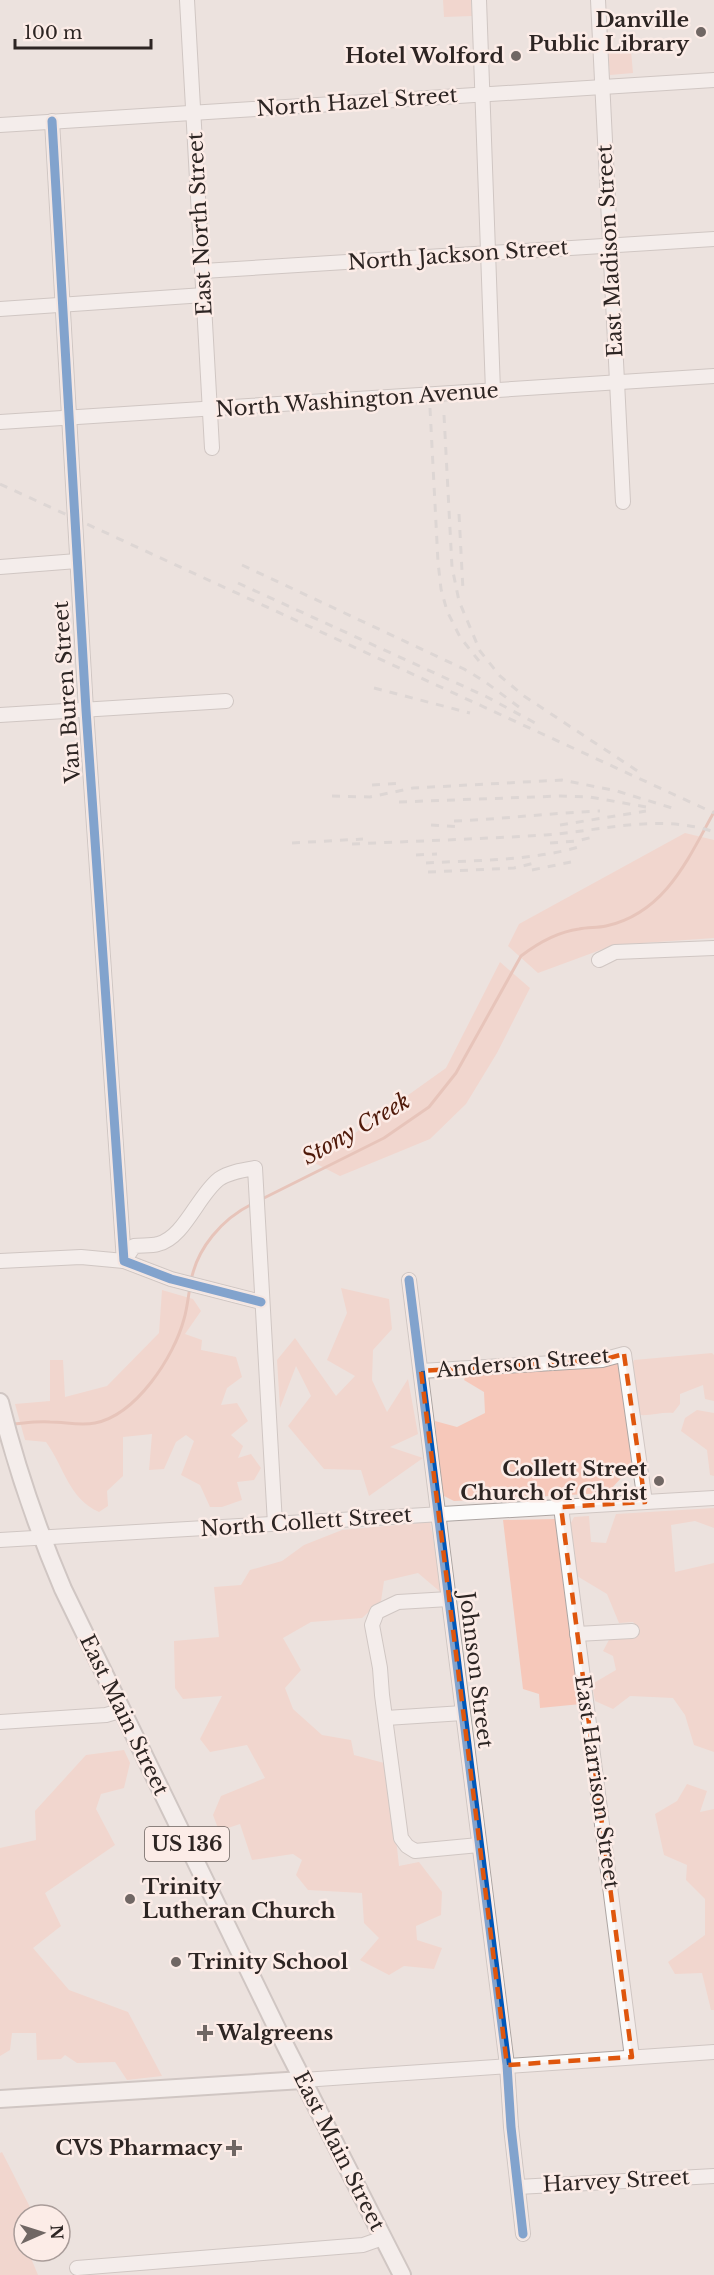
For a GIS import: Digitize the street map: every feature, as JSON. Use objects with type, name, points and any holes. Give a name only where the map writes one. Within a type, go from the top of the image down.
[{"type":"main road","name":"East Main Street","points":[[0,1404],[10,1443],[41,1538],[79,1623],[303,2080],[402,2275]]},
{"type":"main road","points":[[0,2099],[303,2080]]},
{"type":"street","name":"East North Street","points":[[187,0],[212,448]]},
{"type":"street","points":[[479,0],[493,391]]},
{"type":"street","name":"East Madison Street","points":[[598,0],[623,502]]},
{"type":"street","name":"North Hazel Street","points":[[0,124],[714,80]]},
{"type":"street","name":"Van Buren Street","points":[[52,121],[86,710],[124,1261]]},
{"type":"street","name":"North Jackson Street","points":[[202,271],[714,239]]},
{"type":"street","points":[[0,309],[204,295]]},
{"type":"street","name":"North Washington Avenue","points":[[0,422],[714,376]]},
{"type":"street","points":[[0,567],[77,561]]},
{"type":"street","points":[[0,715],[226,701]]},
{"type":"street","points":[[599,960],[615,952],[714,948]]},
{"type":"street","points":[[124,1261],[134,1246],[159,1244],[171,1237],[181,1228],[210,1188],[221,1178],[255,1168],[275,1524]]},
{"type":"street","points":[[0,1261],[81,1257],[124,1261],[171,1279],[261,1302]]},
{"type":"street","name":"Johnson Street","points":[[409,1280],[507,2065],[511,2127],[523,2234]]},
{"type":"street","name":"Anderson Street","points":[[421,1371],[602,1360],[624,1354],[645,1502]]},
{"type":"street","name":"North Collett Street","points":[[0,1540],[714,1498]]},
{"type":"street","name":"East Harrison Street","points":[[561,1507],[632,2057]]},
{"type":"street","points":[[449,1599],[398,1602],[377,1612],[372,1625],[380,1668],[400,1838],[415,1851],[479,1845]]},
{"type":"street","points":[[577,1634],[632,1631]]},
{"type":"street","points":[[0,1722],[106,1715],[123,1710]]},
{"type":"street","points":[[386,1718],[463,1713]]},
{"type":"street","points":[[303,2080],[714,2052]]},
{"type":"street","name":"Harvey Street","points":[[518,2187],[714,2176]]},
{"type":"street","points":[[77,2268],[363,2245],[383,2238]]},
{"type":"highlighted area","points":[[624,1354],[645,1502],[561,1507],[632,2057],[507,2065],[421,1371],[602,1360]]},
{"type":"shaded area","points":[[443,0],[471,0],[472,16],[444,17]]},
{"type":"shaded area","points":[[631,51],[633,73],[610,75],[608,52]]},
{"type":"shaded area","points":[[685,833],[714,840],[714,938],[614,945],[538,973],[508,946],[519,924]]},
{"type":"shaded area","points":[[500,962],[530,988],[497,1053],[466,1104],[430,1139],[340,1176],[303,1157],[355,1133],[446,1068]]},
{"type":"shaded area","points":[[341,1288],[389,1299],[392,1329],[373,1350],[372,1380],[387,1412],[408,1379],[418,1434],[390,1447],[423,1458],[369,1496],[361,1470],[324,1469],[288,1426],[311,1396],[296,1366],[280,1408],[277,1360],[295,1338],[336,1396],[355,1376],[327,1360],[347,1313]]},
{"type":"shaded area","points":[[162,1290],[193,1299],[201,1311],[185,1334],[202,1340],[201,1350],[236,1357],[242,1377],[227,1388],[221,1405],[237,1403],[248,1421],[231,1435],[243,1446],[238,1458],[251,1454],[261,1468],[254,1480],[237,1482],[242,1500],[222,1507],[210,1507],[200,1485],[181,1475],[194,1441],[186,1435],[176,1442],[164,1469],[149,1470],[152,1434],[123,1437],[123,1476],[107,1491],[108,1506],[99,1512],[80,1499],[46,1442],[25,1440],[15,1404],[50,1401],[50,1360],[63,1360],[65,1397],[107,1386],[159,1333]]},
{"type":"shaded area","points":[[712,1353],[714,1355],[714,1401],[705,1399],[703,1385],[680,1394],[680,1404],[673,1413],[639,1415],[631,1366],[634,1360]]},
{"type":"shaded area","points":[[620,1362],[636,1475],[625,1474],[607,1493],[454,1501],[442,1495],[435,1421],[457,1427],[485,1413],[484,1392],[464,1380],[467,1372]]},
{"type":"shaded area","points":[[697,1410],[714,1413],[714,1476],[710,1475],[707,1450],[681,1431],[685,1418]]},
{"type":"shaded area","points":[[714,1508],[714,1528],[695,1521],[671,1525],[675,1572],[714,1563],[714,1752],[694,1745],[685,1715],[673,1698],[630,1696],[613,1709],[595,1701],[592,1684],[616,1670],[613,1656],[603,1651],[610,1638],[634,1636],[640,1630],[633,1622],[619,1623],[607,1594],[577,1576],[570,1525],[574,1517],[589,1516],[591,1542],[606,1543],[616,1514]]},
{"type":"shaded area","points":[[555,1519],[581,1704],[540,1708],[539,1694],[523,1689],[503,1520]]},
{"type":"shaded area","points":[[430,1522],[444,1595],[418,1573],[384,1581],[381,1601],[362,1618],[311,1622],[283,1638],[301,1670],[285,1688],[293,1709],[322,1735],[351,1740],[354,1755],[388,1764],[399,1866],[419,1862],[442,1892],[441,1915],[416,1926],[417,1940],[442,1948],[434,1969],[404,1966],[389,1975],[360,1960],[379,1938],[364,1923],[362,1893],[308,1890],[296,1875],[302,1860],[293,1854],[252,1860],[240,1824],[219,1831],[213,1815],[221,1796],[265,1778],[247,1745],[210,1752],[200,1739],[222,1696],[183,1699],[175,1688],[174,1641],[219,1637],[214,1587],[241,1585],[250,1570],[282,1561],[304,1545],[342,1530]]},
{"type":"shaded area","points":[[124,1750],[130,1763],[124,1788],[101,1794],[96,1809],[115,1845],[45,1893],[61,1926],[33,1948],[69,1990],[128,2012],[162,2076],[127,2080],[115,2062],[77,2063],[65,2055],[61,2059],[37,2060],[36,2033],[12,2033],[10,2050],[0,2056],[0,1848],[36,1840],[35,1811],[86,1755]]},
{"type":"shaded area","points":[[687,1784],[707,1791],[700,1812],[714,1809],[714,2010],[711,2010],[702,1973],[675,1974],[668,1962],[705,1935],[705,1899],[686,1880],[687,1865],[664,1855],[655,1814],[677,1801]]},
{"type":"shaded area","points":[[2,2152],[28,2203],[12,2203],[12,2263],[33,2263],[38,2275],[0,2275],[0,2153]]},
{"type":"waterway","name":"Stony Creek","points":[[260,1200],[384,1138],[429,1107],[456,1073],[521,956],[555,935],[582,928],[606,926],[627,919],[644,909],[672,882],[714,812]]},
{"type":"waterway","name":"Stony Creek","points":[[191,1281],[205,1246],[221,1226],[252,1204]]},
{"type":"waterway","name":"Stony Creek","points":[[13,1424],[41,1422],[89,1424],[110,1418],[125,1409],[151,1382],[172,1350],[184,1319],[190,1287]]},
{"type":"railway","points":[[430,408],[441,589],[447,611],[460,637],[479,661]]},
{"type":"railway","points":[[444,415],[452,567],[459,601],[480,651],[500,676],[524,696],[639,772]]},
{"type":"railway","points":[[0,484],[714,813]]},
{"type":"railway","points":[[459,514],[463,590]]},
{"type":"railway","points":[[242,565],[464,669],[519,707]]},
{"type":"railway","points":[[238,583],[487,697],[537,724]]},
{"type":"railway","points":[[374,688],[470,713]]},
{"type":"railway","points":[[332,796],[370,797],[413,788],[562,780],[617,791],[672,808]]},
{"type":"railway","points":[[372,785],[403,783]]},
{"type":"railway","points":[[399,802],[560,796],[590,797],[646,807]]},
{"type":"railway","points":[[454,821],[600,811]]},
{"type":"railway","points":[[560,825],[646,811]]},
{"type":"railway","points":[[352,844],[545,835],[652,824],[673,824],[714,832]]},
{"type":"railway","points":[[431,825],[462,827]]},
{"type":"railway","points":[[550,843],[577,841],[597,836]]},
{"type":"railway","points":[[292,843],[363,839]]},
{"type":"railway","points":[[426,863],[544,855],[582,846]]},
{"type":"railway","points":[[416,855],[437,854]]},
{"type":"railway","points":[[428,872],[514,868],[539,862]]},
{"type":"railway","points":[[532,870],[571,862]]},
{"type":"cycle path","points":[[52,121],[86,710],[124,1261],[171,1279],[261,1302]]},
{"type":"cycle path","points":[[409,1280],[507,2065],[511,2127],[523,2234]]},
{"type":"place","name":"Danville Public Library","points":[[701,32]]},
{"type":"place","name":"Hotel Wolford","points":[[516,56]]},
{"type":"place","name":"Collett Street Church of Christ","points":[[659,1481]]},
{"type":"place","name":"Trinity Lutheran Church","points":[[130,1899]]},
{"type":"place","name":"Trinity School","points":[[176,1962]]},
{"type":"place","name":"Walgreens","points":[[205,2033]]},
{"type":"place","name":"CVS Pharmacy","points":[[234,2148]]}]
